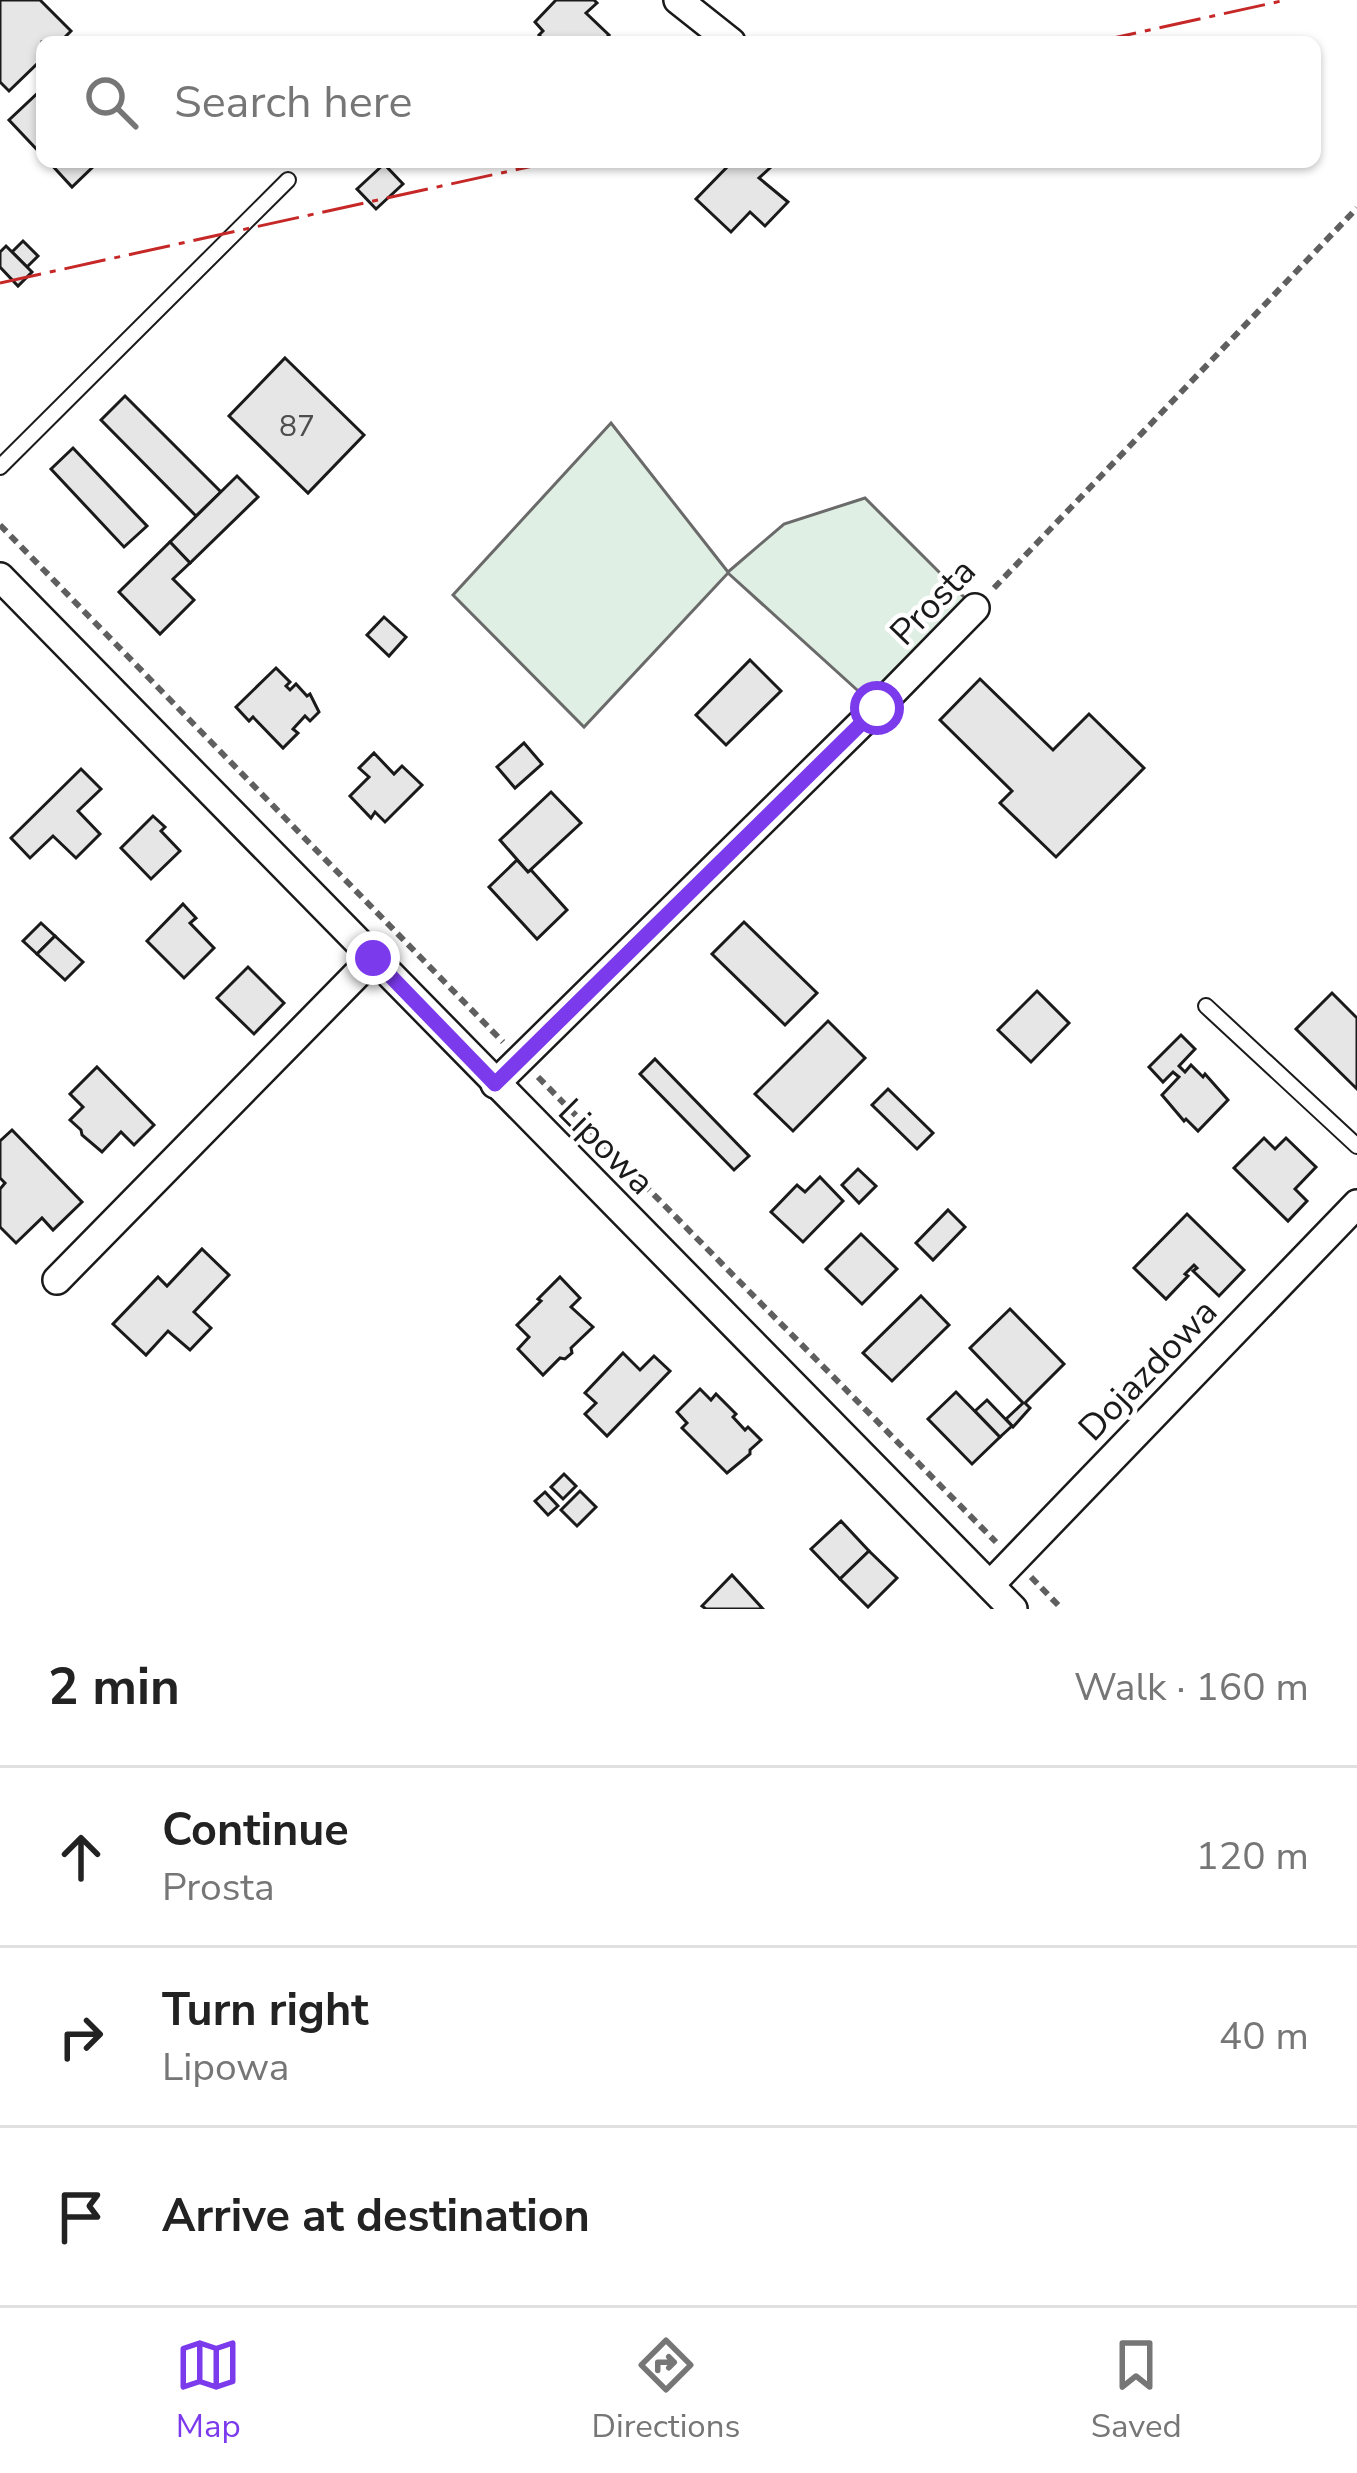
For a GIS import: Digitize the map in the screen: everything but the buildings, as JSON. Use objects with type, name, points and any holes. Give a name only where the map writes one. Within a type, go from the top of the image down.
[{"type":"street","points":[[678,0],[723,36]]},
{"type":"street","name":"Lipowa","points":[[0,577],[1013,1609]]},
{"type":"street","name":"Prosta","points":[[495,1084],[975,608]]},
{"type":"street","points":[[57,1280],[373,958]]},
{"type":"street","name":"Dojazdowa","points":[[990,1585],[1357,1204]]},
{"type":"lane","points":[[0,467],[288,180]]},
{"type":"lane","points":[[1206,1006],[1357,1146]]},
{"type":"path","name":"Prosta","points":[[975,608],[1357,208]]},
{"type":"green space","points":[[611,423],[728,572],[784,524],[865,498],[975,608],[877,708],[728,573],[584,727],[453,595]]},
{"type":"power","points":[[1122,36],[1286,0]]},
{"type":"power","points":[[0,283],[524,168]]},
{"type":"route","points":[[373,958],[495,1084],[877,708]]}]
